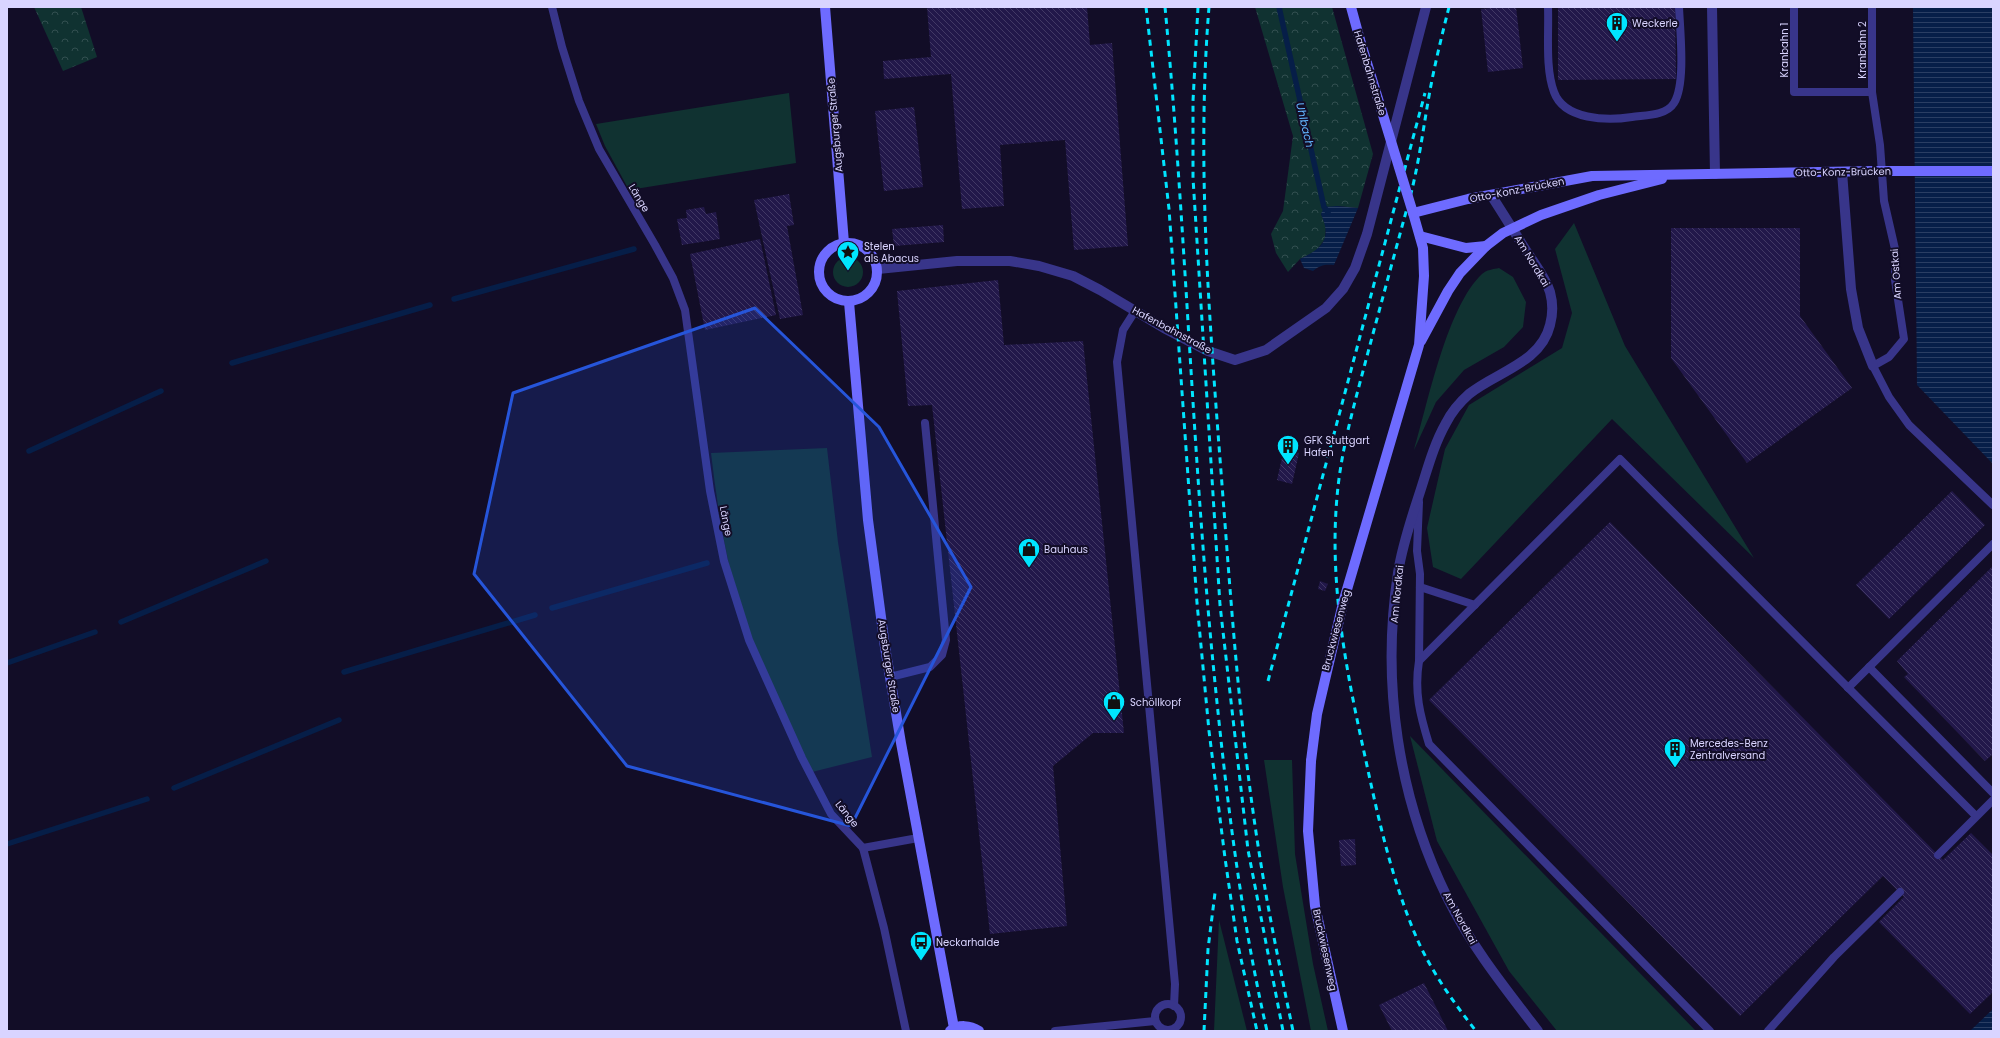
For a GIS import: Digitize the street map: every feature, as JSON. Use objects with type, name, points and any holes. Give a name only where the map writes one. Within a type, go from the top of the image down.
[{"type":"main road","name":"Augsburger Straße","points":[[825,7],[844,243]]},
{"type":"main road","name":"Hafenbahnstraße","points":[[1351,7],[1420,236]]},
{"type":"main road","name":"Otto-Konz-Brücken","points":[[1413,213],[1491,195],[1592,176],[1993,170]]},
{"type":"main road","name":"Otto-Konz-Brücken","points":[[1419,345],[1448,291],[1465,267],[1486,246],[1512,228],[1541,215],[1599,195],[1653,181],[1694,174]]},
{"type":"main road","name":"Otto-Konz-Brücken","points":[[1420,236],[1466,248],[1486,246]]},
{"type":"main road","name":"Bruckwiesenweg","points":[[1343,1031],[1315,906],[1308,831],[1311,761],[1320,699],[1343,603],[1419,345],[1424,276],[1423,248],[1420,236]]},
{"type":"main road","points":[[844,243],[856,244],[866,248],[874,256],[878,269],[877,280],[871,291],[861,298],[849,302],[838,300],[829,294],[822,285],[819,275],[820,264],[825,254],[834,247],[844,243]]},
{"type":"main road","name":"Augsburger Straße","points":[[849,302],[868,520],[890,677],[952,1029],[964,1026],[974,1028],[979,1031]]},
{"type":"street","name":"Hafenbahnstraße","points":[[878,269],[957,261],[1010,261],[1039,266],[1073,276],[1208,351],[1236,360],[1266,350],[1326,308],[1343,289],[1355,268],[1367,234],[1426,7]]},
{"type":"street","points":[[1712,7],[1714,174]]},
{"type":"street","points":[[1842,172],[1851,289],[1858,328],[1873,366]]},
{"type":"street","name":"Am Nordkai","points":[[1491,195],[1544,279],[1549,290],[1552,313],[1547,335],[1543,343],[1528,358],[1475,389],[1460,402],[1438,438],[1406,537],[1398,572],[1394,611],[1392,658],[1393,696],[1397,738],[1403,774],[1425,845],[1448,898],[1482,956],[1538,1031]]},
{"type":"lane","name":"Länge","points":[[552,7],[562,47],[579,101],[599,149],[673,278],[685,310],[712,499],[724,561],[749,640],[802,758],[832,814],[863,848],[884,928],[906,1031]]},
{"type":"lane","points":[[1548,7],[1549,65],[1554,93],[1569,111],[1586,116],[1618,119],[1660,113],[1674,104],[1680,88],[1679,7]]},
{"type":"lane","name":"Kranbahn 1","points":[[1794,7],[1794,92],[1872,92]]},
{"type":"lane","name":"Kranbahn 2","points":[[1872,7],[1872,92],[1880,144]]},
{"type":"lane","name":"Am Ostkai","points":[[1873,366],[1889,357],[1904,340],[1895,280],[1895,249],[1884,201],[1880,144]]},
{"type":"lane","points":[[1135,311],[1123,330],[1116,362],[1175,984],[1174,1006]]},
{"type":"lane","points":[[1873,366],[1889,397],[1909,425],[1993,505]]},
{"type":"lane","points":[[890,677],[930,666],[942,655],[946,640],[925,423]]},
{"type":"lane","points":[[1419,661],[1620,459],[1976,816]]},
{"type":"lane","points":[[1420,493],[1416,551],[1420,574],[1419,661],[1416,681],[1419,710],[1429,744],[1710,1031]]},
{"type":"lane","points":[[1848,688],[1993,544]]},
{"type":"lane","points":[[1420,587],[1475,605]]},
{"type":"lane","points":[[1869,667],[1993,793]]},
{"type":"lane","points":[[1938,855],[1993,800]]},
{"type":"lane","points":[[863,848],[918,838]]},
{"type":"lane","points":[[1768,1031],[1834,957],[1900,892]]},
{"type":"lane","points":[[1165,1004],[1174,1006],[1180,1011],[1180,1020],[1173,1030],[1160,1028],[1155,1021],[1155,1012],[1158,1008],[1165,1004]]},
{"type":"lane","points":[[1055,1031],[1155,1021]]},
{"type":"highlighted area","points":[[755,308],[879,427],[971,587],[851,826],[627,766],[474,574],[513,393]]},
{"type":"green space","points":[[34,7],[81,7],[97,57],[63,71]]},
{"type":"green space","points":[[1255,7],[1332,7],[1373,154],[1358,208],[1337,206],[1321,214],[1326,226],[1325,239],[1316,251],[1300,259],[1288,272],[1276,253],[1271,234],[1283,211],[1293,136]]},
{"type":"green space","points":[[789,93],[796,163],[629,190],[605,146],[596,124]]},
{"type":"green space","points":[[1574,223],[1625,346],[1754,558],[1612,419],[1461,579],[1433,567],[1427,528],[1445,449],[1469,405],[1562,348],[1572,313],[1555,249]]},
{"type":"green space","points":[[848,257],[859,261],[863,272],[859,283],[848,287],[837,283],[833,272],[837,261]]},
{"type":"green space","points":[[1499,268],[1513,277],[1526,302],[1523,327],[1504,347],[1464,370],[1436,402],[1414,450],[1440,356],[1459,309],[1470,289],[1482,274]]},
{"type":"green space","points":[[827,448],[838,542],[872,757],[808,773],[768,685],[747,631],[727,556],[711,453]]},
{"type":"green space","points":[[1410,736],[1696,1031],[1557,1031],[1509,971],[1437,841]]},
{"type":"green space","points":[[1264,760],[1292,760],[1295,854],[1313,964],[1328,1031],[1311,1031],[1283,887]]},
{"type":"green space","points":[[1219,920],[1247,1031],[1214,1031]]},
{"type":"water","points":[[1913,7],[1993,7],[1993,464],[1917,385]]},
{"type":"water","points":[[1337,206],[1358,208],[1334,265],[1323,265],[1313,271],[1304,268],[1300,259],[1320,247],[1325,236],[1326,230],[1321,214],[1324,207]]},
{"type":"water","points":[[1993,1009],[1993,1031],[1970,1031]]},
{"type":"building","points":[[927,7],[1087,7],[1090,45],[1112,43],[1128,246],[1074,250],[1065,140],[1000,145],[1004,206],[962,209],[951,74],[884,79],[883,61],[931,57]]},
{"type":"building","points":[[1516,7],[1523,68],[1488,72],[1481,9]]},
{"type":"building","name":"Weckerle","points":[[1558,7],[1675,7],[1676,79],[1558,80]]},
{"type":"building","points":[[914,107],[923,187],[884,191],[875,111]]},
{"type":"building","points":[[789,194],[794,225],[787,226],[803,315],[780,319],[754,200]]},
{"type":"building","points":[[704,207],[706,214],[716,212],[720,239],[682,245],[677,219],[687,218],[686,210]]},
{"type":"building","points":[[943,225],[944,242],[894,246],[892,229]]},
{"type":"building","points":[[1671,228],[1800,228],[1800,316],[1852,388],[1747,463],[1671,358]]},
{"type":"building","points":[[760,239],[776,315],[705,330],[690,254]]},
{"type":"building","name":"Bauhaus","points":[[998,280],[1004,345],[1083,341],[1124,733],[1093,733],[1053,766],[1067,926],[990,934],[932,405],[908,406],[897,291]]},
{"type":"building","name":"GFK Stuttgart Hafen","points":[[1284,449],[1299,453],[1292,484],[1277,480]]},
{"type":"building","points":[[1952,491],[1985,525],[1889,619],[1856,585]]},
{"type":"building","name":"Mercedes-Benz Zentralversand","points":[[1610,522],[1943,860],[1971,833],[1993,855],[1993,992],[1970,1014],[1879,922],[1904,897],[1883,876],[1740,1016],[1429,700]]},
{"type":"building","points":[[1993,566],[1993,754],[1985,761],[1904,677],[1908,674],[1897,661]]},
{"type":"building","points":[[1320,581],[1328,584],[1325,591],[1318,589]]},
{"type":"building","points":[[1355,839],[1356,865],[1341,866],[1339,840]]},
{"type":"building","points":[[1424,983],[1448,1031],[1392,1031],[1379,1005]]},
{"type":"waterway","name":"Uhlbach","points":[[1279,7],[1324,207],[1328,212]]},
{"type":"waterway","points":[[454,299],[634,249]]},
{"type":"waterway","points":[[232,363],[430,305]]},
{"type":"waterway","points":[[29,451],[161,391]]},
{"type":"waterway","points":[[121,622],[266,561]]},
{"type":"waterway","points":[[552,608],[707,563]]},
{"type":"waterway","points":[[344,672],[535,615]]},
{"type":"waterway","points":[[7,663],[95,632]]},
{"type":"waterway","points":[[174,788],[339,720]]},
{"type":"waterway","points":[[7,844],[147,799]]},
{"type":"railway","points":[[1146,7],[1169,209],[1197,603],[1209,731],[1237,941],[1257,1031]]},
{"type":"railway","points":[[1165,7],[1178,174],[1206,590],[1214,673],[1235,853],[1257,987],[1267,1031]]},
{"type":"railway","points":[[1198,7],[1193,101],[1193,178],[1220,605],[1248,850],[1283,1031]]},
{"type":"railway","points":[[1209,7],[1204,117],[1205,227],[1211,336],[1231,601],[1240,704],[1252,807],[1267,901],[1293,1031]]},
{"type":"railway","points":[[1449,7],[1432,80],[1413,186],[1345,443],[1337,497],[1335,564],[1341,630],[1352,696],[1376,807],[1394,875],[1409,919],[1430,965],[1444,988],[1476,1031]]},
{"type":"railway","points":[[1268,681],[1425,93]]},
{"type":"railway","points":[[1204,1031],[1208,949],[1215,893]]},
{"type":"place","name":"Weckerle","points":[[1617,42]]},
{"type":"place","name":"Stelen als Abacus","points":[[848,272]]},
{"type":"place","name":"GFK Stuttgart Hafen","points":[[1288,466]]},
{"type":"place","name":"Bauhaus","points":[[1029,568]]},
{"type":"place","name":"Schöllkopf","points":[[1114,722]]},
{"type":"place","name":"Mercedes-Benz Zentralversand","points":[[1675,768]]},
{"type":"place","name":"Neckarhalde","points":[[921,962]]}]
